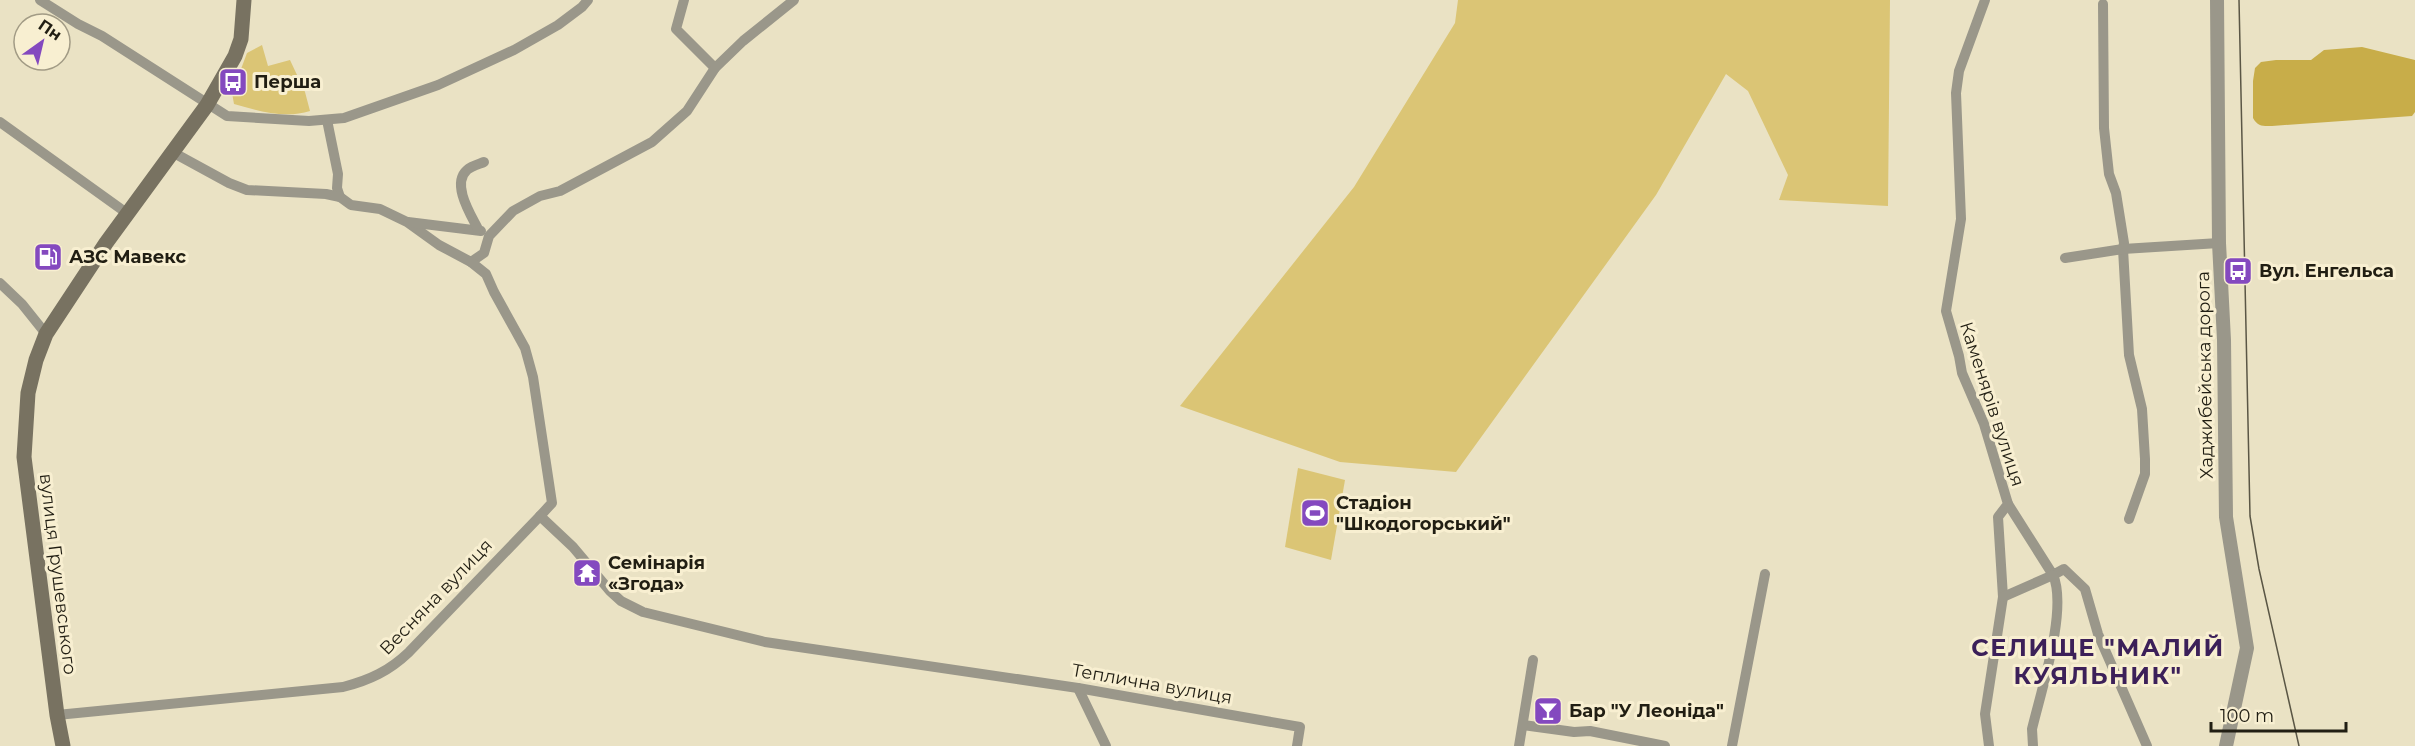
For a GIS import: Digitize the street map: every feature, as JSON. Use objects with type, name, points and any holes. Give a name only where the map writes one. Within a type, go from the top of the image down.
[{"type":"main road","name":"вулиця Грушевського","points":[[63,746],[57,715],[24,457],[28,393],[36,360],[46,334],[106,243],[207,105],[235,56],[241,39],[243,0]]},
{"type":"street","points":[[39,0],[102,36],[227,116],[309,121],[344,118],[438,85],[514,50],[558,25],[584,2]]},
{"type":"street","points":[[669,0],[682,2],[676,29],[715,68]]},
{"type":"street","points":[[540,516],[552,503],[533,377],[525,348],[486,274],[484,253],[489,236],[513,211],[527,202],[560,191],[652,142],[687,111],[715,68],[743,41],[794,0]]},
{"type":"street","name":"Каменярів вулиця","points":[[1985,0],[1959,71],[1956,93],[1961,219],[1946,311],[1962,373],[1984,424],[2008,504],[1998,517],[2003,597],[1985,714],[1989,746]]},
{"type":"street","name":"Хаджибейська дорога","points":[[2217,0],[2219,243],[2224,340],[2226,517],[2247,648],[2226,746]]},
{"type":"street","points":[[2103,4],[2104,128],[2109,174],[2116,193],[2124,243],[2129,355],[2134,366],[2142,409],[2145,459],[2145,474],[2129,519]]},
{"type":"street","points":[[327,120],[338,174],[337,188],[340,197]]},
{"type":"street","points":[[0,122],[128,214]]},
{"type":"street","points":[[174,153],[229,183],[247,190],[326,194],[340,197],[351,205],[380,209],[408,222],[439,245],[471,262],[486,274]]},
{"type":"street","points":[[478,229],[463,193],[461,179],[468,168],[484,162]]},
{"type":"street","points":[[408,222],[478,229],[489,236]]},
{"type":"street","points":[[2065,258],[2123,249],[2219,243]]},
{"type":"street","points":[[471,262],[484,253]]},
{"type":"street","points":[[0,283],[22,304],[46,334]]},
{"type":"street","points":[[2008,504],[2058,586],[2059,608],[2031,729],[2032,746]]},
{"type":"street","name":"Теплична вулиця","points":[[540,516],[573,547],[598,579],[621,601],[643,612],[787,645],[1078,687],[1300,727],[1298,746]]},
{"type":"street","name":"Весняна вулиця","points":[[57,715],[343,687],[376,677],[394,666],[409,652],[540,516]]},
{"type":"street","points":[[2003,597],[2064,569],[2085,589],[2098,634],[2147,746]]},
{"type":"street","points":[[1732,746],[1765,573]]},
{"type":"street","points":[[1519,746],[1533,660]]},
{"type":"street","points":[[1078,687],[1106,746]]},
{"type":"street","points":[[1523,725],[1574,732],[1590,731],[1665,746]]},
{"type":"shaded area","points":[[1458,0],[1890,0],[1888,206],[1779,200],[1788,175],[1748,91],[1726,74],[1656,195],[1456,472],[1340,462],[1180,406],[1354,187],[1455,23]]},
{"type":"shaded area","points":[[262,45],[268,66],[290,60],[305,92],[310,111],[281,114],[234,104],[232,93],[247,53]]},
{"type":"shaded area","points":[[2362,47],[2415,60],[2415,112],[2412,116],[2272,126],[2261,125],[2255,121],[2253,118],[2253,81],[2255,68],[2261,62],[2311,60],[2324,50]]},
{"type":"shaded area","name":"Стадіон \"Шкодогорський\"","points":[[1298,468],[1345,480],[1331,560],[1285,547]]},
{"type":"tram line","points":[[2239,0],[2250,516],[2259,569],[2299,746]]},
{"type":"place","name":"Перша","points":[[233,82]]},
{"type":"place","name":"АЗС Мавекс","points":[[48,257]]},
{"type":"place","name":"Вул. Енгельса","points":[[2238,271]]},
{"type":"place","name":"Стадіон \"Шкодогорський\"","points":[[1315,513]]},
{"type":"place","name":"Семінарія «Згода»","points":[[587,573]]},
{"type":"place","name":"Бар \"У Леоніда\"","points":[[1548,711]]},
{"type":"district","name":"СЕЛИЩЕ \"МАЛИЙ КУЯЛЬНИК\"","points":[[2098,661]]}]
